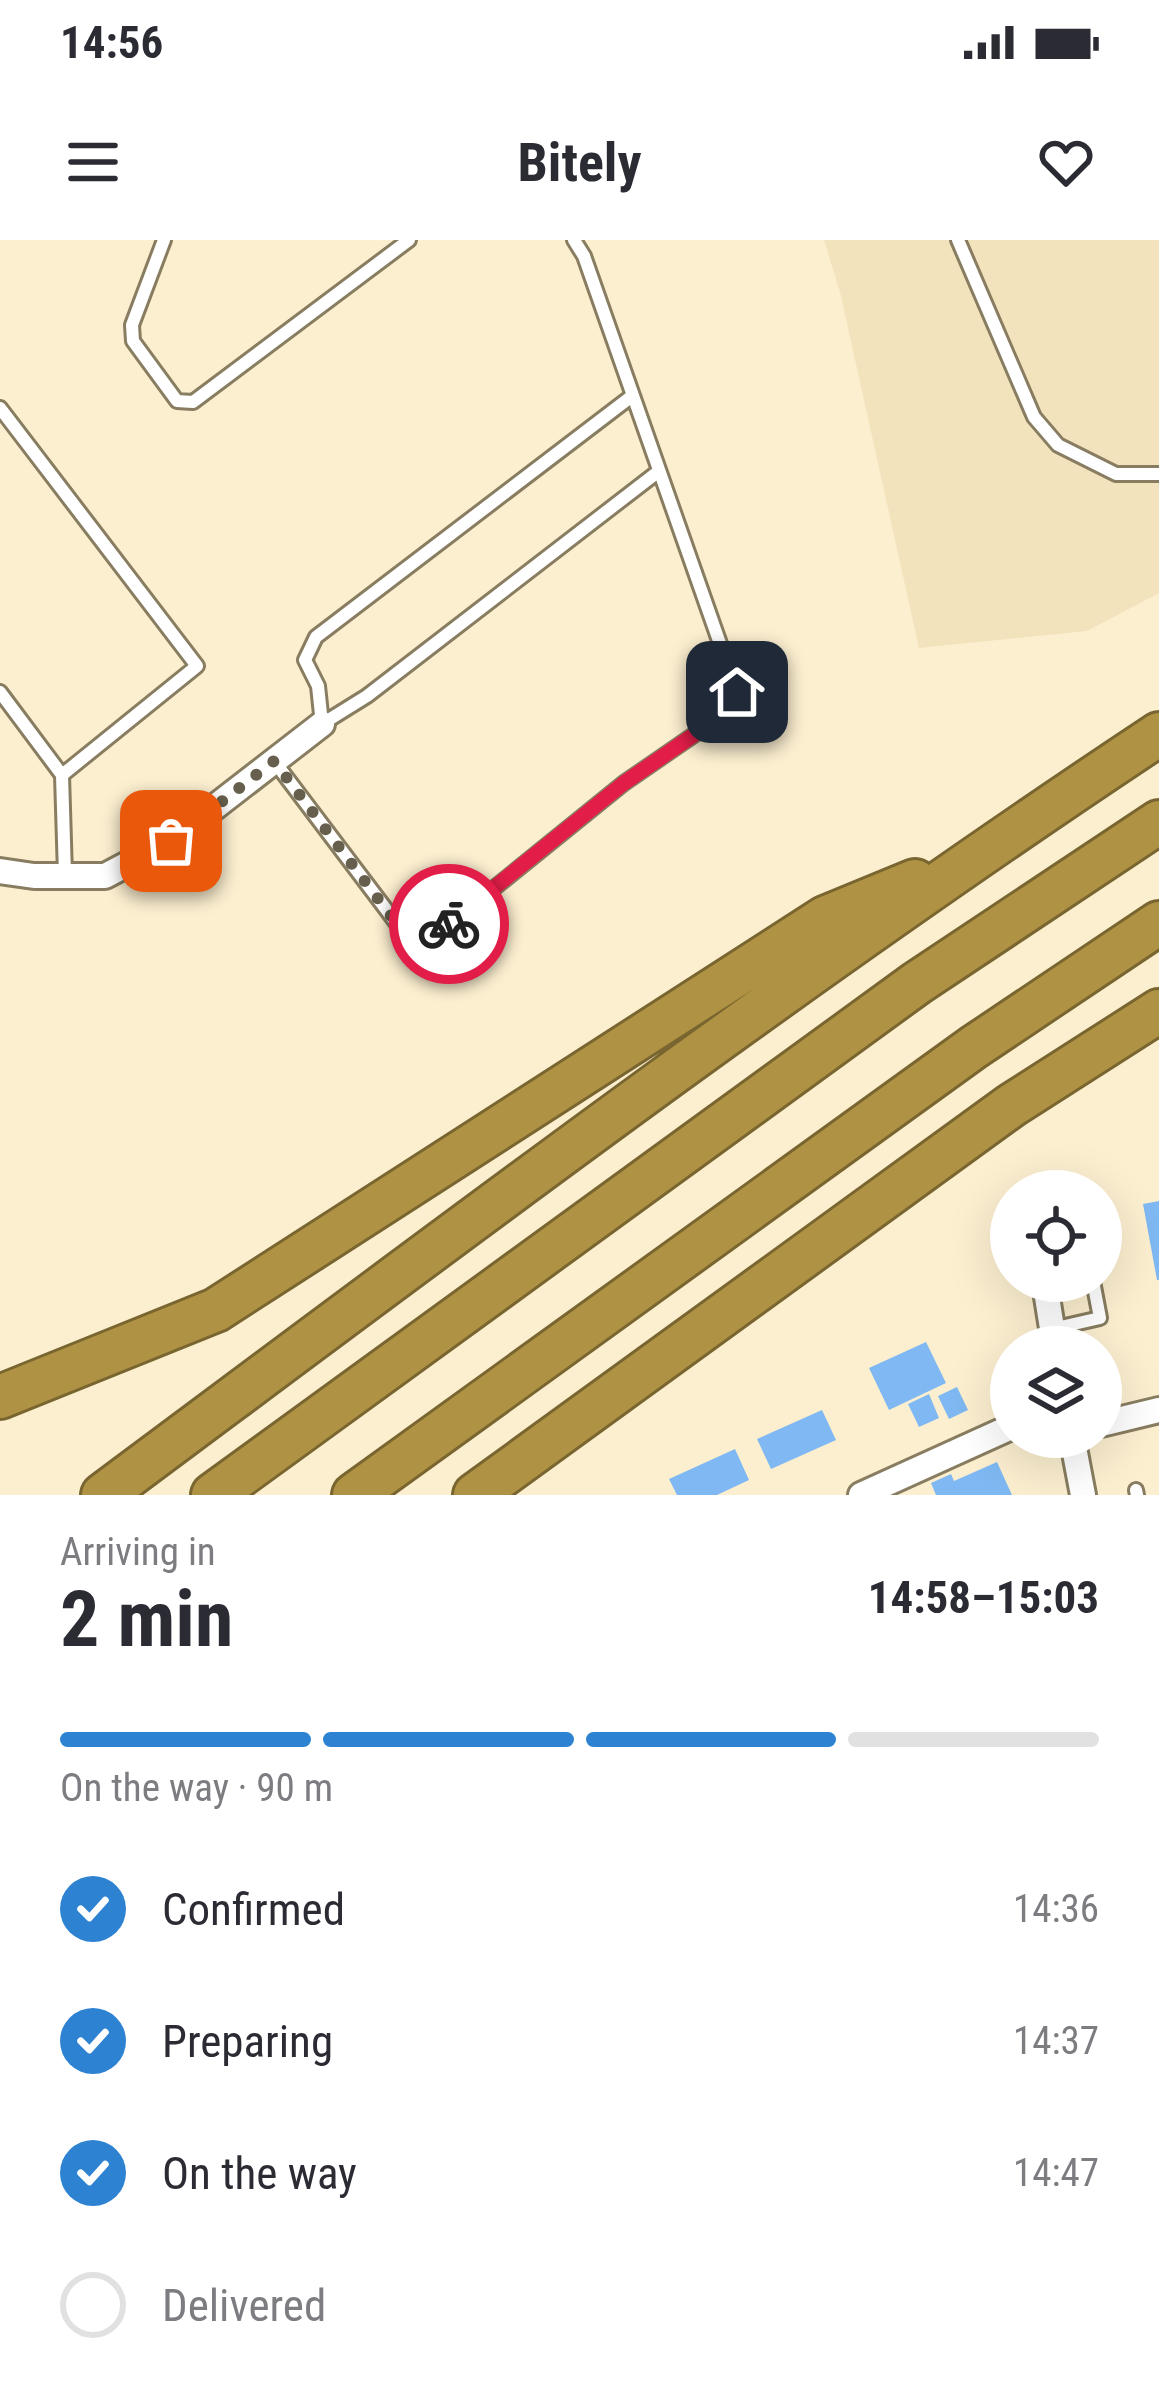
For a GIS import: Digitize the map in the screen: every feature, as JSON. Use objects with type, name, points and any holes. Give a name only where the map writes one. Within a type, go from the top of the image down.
[{"type":"highway","points":[[104,1495],[446,1240],[982,853],[1159,734]]},
{"type":"highway","points":[[213,1495],[917,983],[1159,822]]},
{"type":"highway","points":[[0,1397],[216,1310],[825,918],[982,853]]},
{"type":"highway","points":[[354,1495],[974,1047],[1159,923]]},
{"type":"highway","points":[[476,1495],[1012,1105],[1159,1011]]},
{"type":"street","points":[[0,871],[105,876],[171,841],[322,724]]},
{"type":"street","points":[[1122,1419],[1159,1410]]},
{"type":"street","points":[[861,1495],[990,1437]]},
{"type":"street","points":[[1076,1458],[1083,1495]]},
{"type":"lane","points":[[164,240],[132,325],[133,341],[177,401],[193,402],[409,240]]},
{"type":"lane","points":[[274,761],[410,941],[425,944],[624,783],[733,708],[737,692],[584,256],[574,240]]},
{"type":"lane","points":[[958,240],[1034,417],[1058,445],[1116,474],[1159,474]]},
{"type":"lane","points":[[632,396],[316,637],[305,661],[318,686],[322,724],[367,696],[659,471]]},
{"type":"lane","points":[[0,408],[197,666],[62,775]]},
{"type":"lane","points":[[0,692],[62,775],[65,876]]},
{"type":"lane","points":[[1082,1326],[1100,1318],[1097,1302]]},
{"type":"shaded area","points":[[824,240],[1159,240],[1159,593],[1087,631],[919,648],[840,292]]},
{"type":"building","points":[[1159,1201],[1159,1280],[1157,1280],[1143,1204]]},
{"type":"building","points":[[926,1342],[946,1383],[889,1410],[869,1368]]},
{"type":"building","points":[[957,1387],[968,1410],[949,1419],[938,1396]]},
{"type":"building","points":[[929,1394],[939,1418],[919,1427],[908,1404]]},
{"type":"building","points":[[822,1410],[836,1440],[771,1469],[757,1439]]},
{"type":"building","points":[[735,1449],[749,1480],[717,1495],[677,1495],[669,1479]]},
{"type":"building","points":[[997,1462],[1012,1495],[936,1495],[931,1483],[951,1474],[954,1481]]},
{"type":"way so far","points":[[171,841],[274,761],[410,941],[425,944],[449,924]]},
{"type":"route","points":[[449,924],[624,783],[733,708],[737,692]]}]
